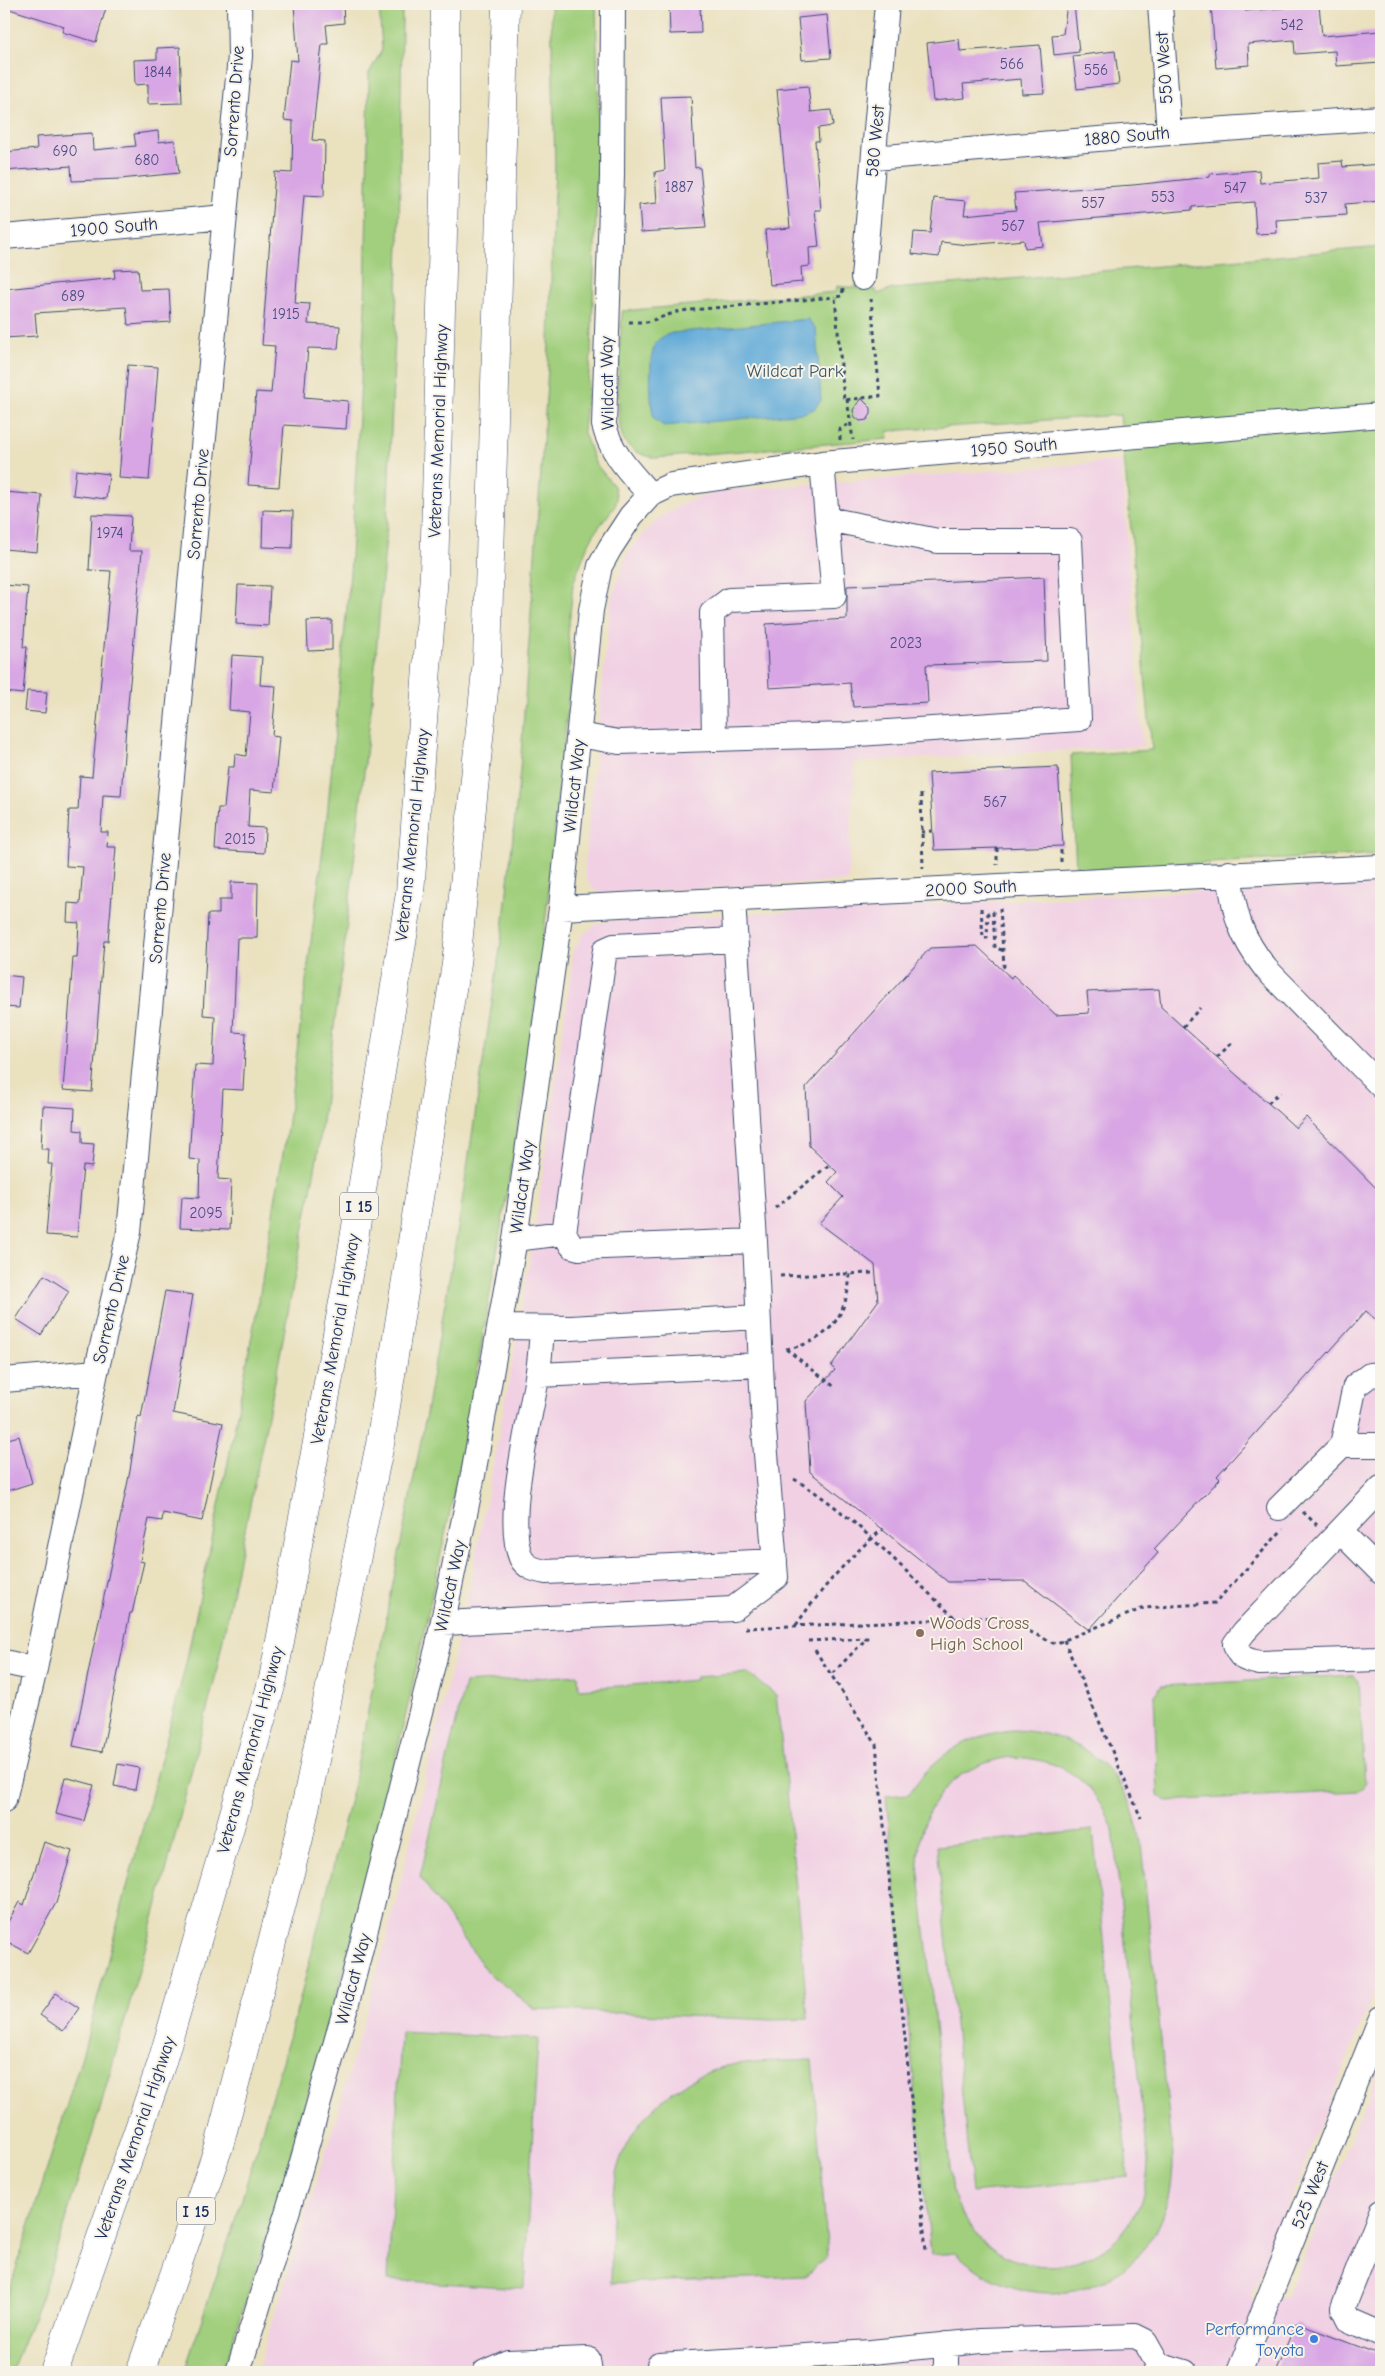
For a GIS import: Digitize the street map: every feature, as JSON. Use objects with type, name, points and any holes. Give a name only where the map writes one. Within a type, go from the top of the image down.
[{"type":"highway","name":"Veterans Memorial Highway","points":[[54,2372],[161,2065],[273,1679],[350,1260],[410,893],[434,575],[445,157],[445,4]]},
{"type":"highway","name":"I 15","points":[[140,2372],[219,2146],[298,1838],[380,1444],[453,984],[487,661],[506,4]]},
{"type":"street","name":"Sorrento Drive","points":[[4,1800],[15,1762],[96,1372],[129,1232],[240,56],[239,4]]},
{"type":"street","name":"Wildcat Way","points":[[244,2371],[347,2003],[443,1622],[500,1327],[515,1239],[562,908],[591,610],[600,566],[620,531],[650,496],[615,454],[608,440],[604,425],[612,176],[613,4]]},
{"type":"street","name":"580 West","points":[[859,287],[874,158],[887,4]]},
{"type":"street","name":"550 West","points":[[1160,4],[1169,133]]},
{"type":"street","name":"1880 South","points":[[874,158],[1169,133],[1381,118]]},
{"type":"street","name":"1900 South","points":[[4,237],[225,217]]},
{"type":"street","name":"1950 South","points":[[650,496],[671,484],[822,463],[1381,416]]},
{"type":"street","points":[[714,739],[712,613],[729,600],[834,596],[822,463]]},
{"type":"street","points":[[579,735],[619,742],[844,736],[1079,719],[1070,541],[938,541],[827,519]]},
{"type":"street","name":"2000 South","points":[[562,908],[1381,867]]},
{"type":"street","points":[[1228,874],[1235,914],[1249,947],[1266,969],[1381,1085]]},
{"type":"street","points":[[443,1622],[733,1609],[776,1577],[760,1365],[755,1241],[733,900]]},
{"type":"street","points":[[735,940],[614,946],[606,950],[564,1233],[572,1246],[579,1248],[755,1241]]},
{"type":"street","points":[[515,1239],[564,1233]]},
{"type":"street","points":[[500,1327],[542,1328],[758,1317]]},
{"type":"street","points":[[542,1328],[538,1375],[516,1501],[517,1540],[525,1564],[534,1570],[546,1572],[775,1561]]},
{"type":"street","points":[[538,1375],[760,1365]]},
{"type":"street","points":[[4,1380],[96,1372]]},
{"type":"street","points":[[1289,1514],[1342,1445],[1355,1386],[1370,1375],[1381,1374]]},
{"type":"street","points":[[1342,1445],[1381,1445]]},
{"type":"street","points":[[1381,1488],[1330,1529],[1235,1644],[1237,1653],[1243,1660],[1260,1663],[1378,1659],[1381,1657]]},
{"type":"street","points":[[1330,1529],[1381,1572]]},
{"type":"street","points":[[4,1662],[35,1669]]},
{"type":"street","name":"525 West","points":[[1239,2372],[1378,2034]]},
{"type":"street","points":[[1381,2212],[1343,2308],[1349,2320],[1381,2334]]},
{"type":"street","points":[[659,2365],[871,2352],[946,2344],[1135,2336],[1145,2341],[1170,2370]]},
{"type":"street","points":[[946,2344],[946,2372]]},
{"type":"street","points":[[485,2372],[508,2362],[588,2359],[590,2372]]},
{"type":"path","points":[[628,322],[647,322],[680,311],[842,296],[859,287],[880,396],[844,400],[835,297]]},
{"type":"path","points":[[847,399],[853,440]]},
{"type":"path","points":[[840,441],[840,429],[850,424]]},
{"type":"path","points":[[921,794],[923,869],[932,868]]},
{"type":"path","points":[[921,832],[932,831]]},
{"type":"path","points":[[988,866],[997,865],[997,848]]},
{"type":"path","points":[[999,905],[1004,966],[1001,969]]},
{"type":"path","points":[[981,906],[983,938],[987,938],[988,913],[992,912],[995,948],[1002,950]]},
{"type":"path","points":[[1183,1027],[1200,1008]]},
{"type":"path","points":[[1217,1057],[1233,1042]]},
{"type":"path","points":[[1268,1103],[1280,1092]]},
{"type":"path","points":[[775,1208],[829,1165]]},
{"type":"path","points":[[780,1276],[875,1273]]},
{"type":"path","points":[[836,1388],[786,1349],[806,1345],[818,1339],[830,1328],[842,1311],[849,1292],[850,1274]]},
{"type":"path","points":[[794,1479],[814,1491],[870,1539],[954,1618]]},
{"type":"path","points":[[737,1628],[954,1618],[1000,1618],[1055,1644],[1144,1608],[1215,1603],[1289,1514],[1330,1529]]},
{"type":"path","points":[[796,1625],[813,1601],[870,1539],[883,1530]]},
{"type":"path","points":[[808,1641],[866,1638],[831,1674]]},
{"type":"path","points":[[1064,1640],[1141,1818]]},
{"type":"path","points":[[815,1650],[876,1744],[926,2251]]},
{"type":"shaded area","points":[[1121,461],[1143,746],[855,762],[848,881],[602,893],[593,889],[585,875],[585,864],[611,599],[627,554],[642,535],[661,517],[685,502],[722,491]]},
{"type":"shaded area","name":"Woods Cross High School","points":[[1381,882],[1381,1975],[1250,2299],[1287,2297],[1381,2064],[1381,2372],[257,2372],[338,2112],[370,2000],[397,1898],[468,1597],[513,1360],[537,1216],[574,951],[582,935],[597,924],[607,921]]},
{"type":"green space","points":[[379,4],[402,4],[399,244],[387,523],[372,701],[344,950],[318,1153],[276,1376],[215,1678],[157,1907],[97,2119],[41,2298],[11,2372],[4,2372],[4,2308],[85,2046],[185,1668],[228,1462],[260,1293],[287,1129],[327,817],[350,574],[365,310],[369,73],[382,50]]},
{"type":"green space","points":[[551,4],[596,4],[599,135],[591,355],[583,430],[595,463],[614,486],[617,499],[615,506],[595,532],[586,549],[573,584],[568,634],[571,675],[546,915],[527,1073],[465,1442],[409,1701],[353,1936],[280,2194],[223,2372],[184,2372],[239,2209],[299,2003],[353,1787],[423,1431],[459,1222],[503,929],[520,770],[548,370],[555,165]]},
{"type":"green space","name":"Wildcat Park","points":[[1381,247],[1381,854],[1076,870],[1071,755],[1152,750],[1120,415],[889,431],[888,439],[656,458],[635,451],[625,442],[621,433],[619,418],[619,359],[622,311],[836,292],[837,286],[876,290],[877,294],[893,289]]},
{"type":"green space","points":[[748,1673],[776,1695],[787,1791],[808,2019],[772,2020],[535,2009],[488,1973],[420,1877],[465,1683],[578,1675],[579,1689],[696,1680],[696,1677]]},
{"type":"green space","points":[[1353,1675],[1359,1682],[1365,1785],[1358,1791],[1166,1801],[1158,1795],[1154,1695],[1161,1686]]},
{"type":"green space","points":[[1013,1730],[1039,1733],[1062,1739],[1082,1749],[1100,1762],[1115,1778],[1126,1797],[1135,1819],[1141,1844],[1173,2157],[1168,2200],[1153,2236],[1129,2264],[1099,2283],[1065,2292],[1028,2291],[991,2278],[956,2253],[931,2255],[886,1796],[909,1794],[929,1768],[953,1749],[966,1742]],"holes":[[[1010,1757],[1029,1758],[1060,1767],[1086,1785],[1096,1797],[1113,1829],[1148,2160],[1141,2201],[1123,2232],[1097,2253],[1066,2264],[1032,2265],[1001,2253],[973,2230],[953,2194],[918,1864],[924,1824],[942,1792],[955,1779],[971,1769],[989,1762]]]},
{"type":"green space","points":[[1093,1830],[1128,2177],[972,2193],[937,1846]]},
{"type":"green space","points":[[401,2032],[538,2039],[524,2288],[388,2280]]},
{"type":"green space","points":[[812,2060],[828,2256],[805,2276],[611,2283],[612,2209],[618,2165],[636,2129],[648,2114],[679,2088],[696,2078],[725,2066]]},
{"type":"water","points":[[808,319],[816,329],[821,400],[814,409],[803,413],[664,426],[654,419],[651,392],[653,349],[656,343],[665,335]]},
{"type":"building","points":[[7,4],[92,4],[106,8],[96,42],[62,32],[64,26],[6,8]]},
{"type":"building","points":[[294,4],[343,4],[344,23],[326,25],[328,44],[322,44],[312,140],[325,141],[324,196],[304,195],[295,303],[310,304],[308,324],[340,326],[338,349],[308,348],[304,397],[348,401],[346,429],[284,425],[279,487],[248,485],[256,392],[271,393],[275,346],[262,345],[275,172],[292,173],[293,121],[284,120],[290,60],[298,61]]},
{"type":"building","points":[[669,4],[700,4],[701,33],[670,34]]},
{"type":"building","points":[[1067,4],[1074,4],[1079,52],[1054,55],[1052,35],[1063,34]]},
{"type":"building","points":[[1211,4],[1244,4],[1245,11],[1319,5],[1322,36],[1381,31],[1381,63],[1336,66],[1335,51],[1295,54],[1294,40],[1248,44],[1249,65],[1216,68]]},
{"type":"building","points":[[827,15],[831,58],[802,60],[798,18]]},
{"type":"building","points":[[959,39],[960,51],[1040,45],[1044,93],[1022,94],[1021,79],[963,84],[965,98],[933,101],[927,43]]},
{"type":"building","points":[[180,47],[182,103],[148,104],[148,84],[135,85],[134,60],[157,59],[157,48]]},
{"type":"building","points":[[1115,51],[1119,84],[1077,89],[1073,56]]},
{"type":"building","points":[[808,86],[811,112],[831,110],[833,126],[818,128],[819,141],[815,141],[821,210],[815,210],[819,247],[809,248],[810,266],[801,267],[802,282],[770,285],[765,230],[790,228],[777,89]]},
{"type":"building","points":[[691,96],[695,168],[700,167],[706,228],[641,232],[639,205],[657,203],[655,172],[665,170],[661,97]]},
{"type":"building","points":[[158,131],[159,142],[175,140],[179,173],[120,179],[72,181],[71,166],[4,171],[4,152],[37,149],[36,137],[92,133],[93,150],[136,146],[134,134]]},
{"type":"building","points":[[1342,161],[1343,167],[1381,164],[1381,201],[1345,204],[1346,215],[1276,220],[1277,233],[1256,234],[1254,202],[1192,207],[1192,210],[1040,223],[1043,246],[1025,248],[1024,240],[968,245],[941,242],[939,257],[912,254],[914,232],[930,233],[934,198],[966,201],[964,215],[1016,210],[1014,193],[1133,185],[1210,177],[1210,174],[1259,170],[1260,183],[1319,178],[1318,163]]},
{"type":"building","points":[[138,269],[140,290],[169,289],[171,322],[128,325],[126,307],[35,313],[37,336],[4,338],[4,289],[115,278],[114,270]]},
{"type":"building","points":[[128,365],[158,367],[149,480],[119,478]]},
{"type":"building","points":[[861,398],[871,408],[871,414],[867,420],[860,421],[854,416],[853,410]]},
{"type":"building","points":[[76,470],[109,474],[106,499],[73,495]]},
{"type":"building","points":[[4,492],[42,495],[37,552],[4,549]]},
{"type":"building","points":[[263,510],[293,511],[292,548],[262,547]]},
{"type":"building","points":[[92,514],[131,516],[129,551],[142,551],[121,796],[103,795],[101,832],[108,832],[107,847],[116,847],[108,941],[104,941],[92,1092],[63,1090],[73,958],[77,958],[79,923],[67,922],[68,903],[80,904],[83,867],[66,866],[69,810],[78,810],[80,776],[92,777],[111,571],[89,570]]},
{"type":"building","points":[[1044,577],[1047,661],[926,665],[928,703],[853,707],[850,683],[769,688],[766,624],[847,619],[847,586]]},
{"type":"building","points":[[4,585],[28,587],[23,647],[27,647],[23,694],[4,692]]},
{"type":"building","points":[[238,585],[270,586],[268,626],[236,624]]},
{"type":"building","points":[[332,620],[332,650],[308,651],[307,621]]},
{"type":"building","points":[[232,655],[262,657],[260,685],[276,686],[272,736],[279,737],[274,792],[250,790],[248,827],[265,828],[264,853],[215,850],[218,808],[224,808],[228,767],[234,767],[235,754],[246,756],[250,712],[229,710]]},
{"type":"building","points":[[27,691],[47,692],[45,713],[25,711]]},
{"type":"building","points":[[1058,767],[1063,846],[934,850],[929,773]]},
{"type":"building","points":[[231,882],[258,883],[257,938],[237,938],[233,1032],[246,1033],[243,1090],[223,1089],[218,1179],[231,1180],[229,1230],[180,1228],[182,1197],[199,1198],[200,1160],[189,1159],[195,1065],[213,1066],[215,1016],[203,1015],[208,914],[219,914],[219,900],[231,900]]},
{"type":"building","name":"Woods Cross High School","points":[[977,946],[1011,978],[1013,975],[1056,1015],[1089,1013],[1087,992],[1159,989],[1161,1007],[1296,1128],[1306,1117],[1381,1193],[1381,1324],[1366,1311],[1217,1476],[1220,1479],[1154,1549],[1158,1553],[1089,1630],[1025,1581],[948,1582],[810,1472],[806,1401],[835,1370],[831,1366],[878,1301],[875,1265],[819,1223],[843,1197],[828,1182],[837,1172],[809,1146],[806,1087],[930,948]]},
{"type":"building","points":[[4,975],[22,977],[19,1008],[4,1007]]},
{"type":"building","points":[[43,1106],[75,1108],[74,1130],[82,1131],[82,1143],[94,1144],[92,1167],[83,1166],[77,1237],[46,1235],[52,1164],[48,1164],[49,1149],[41,1149]]},
{"type":"building","points":[[44,1275],[69,1291],[41,1335],[16,1319]]},
{"type":"building","points":[[165,1291],[193,1295],[173,1413],[223,1423],[202,1521],[163,1513],[162,1521],[149,1519],[140,1561],[144,1562],[132,1613],[130,1613],[102,1752],[73,1746],[130,1471],[138,1416],[141,1417]]},
{"type":"building","points":[[19,1436],[32,1483],[4,1492],[4,1440]]},
{"type":"building","points":[[118,1764],[139,1768],[135,1790],[114,1786]]},
{"type":"building","points":[[65,1777],[94,1785],[84,1821],[56,1814]]},
{"type":"building","points":[[44,1842],[72,1851],[56,1903],[28,1953],[4,1940],[4,1929],[19,1902],[24,1905]]},
{"type":"building","points":[[56,1993],[79,2008],[63,2031],[40,2015]]},
{"type":"building","name":"Performance Toyota","points":[[1296,2323],[1381,2355],[1381,2372],[1275,2372]]},
{"type":"place","name":"Woods Cross High School","points":[[920,1633]]},
{"type":"place","name":"Performance Toyota","points":[[1314,2339]]}]
